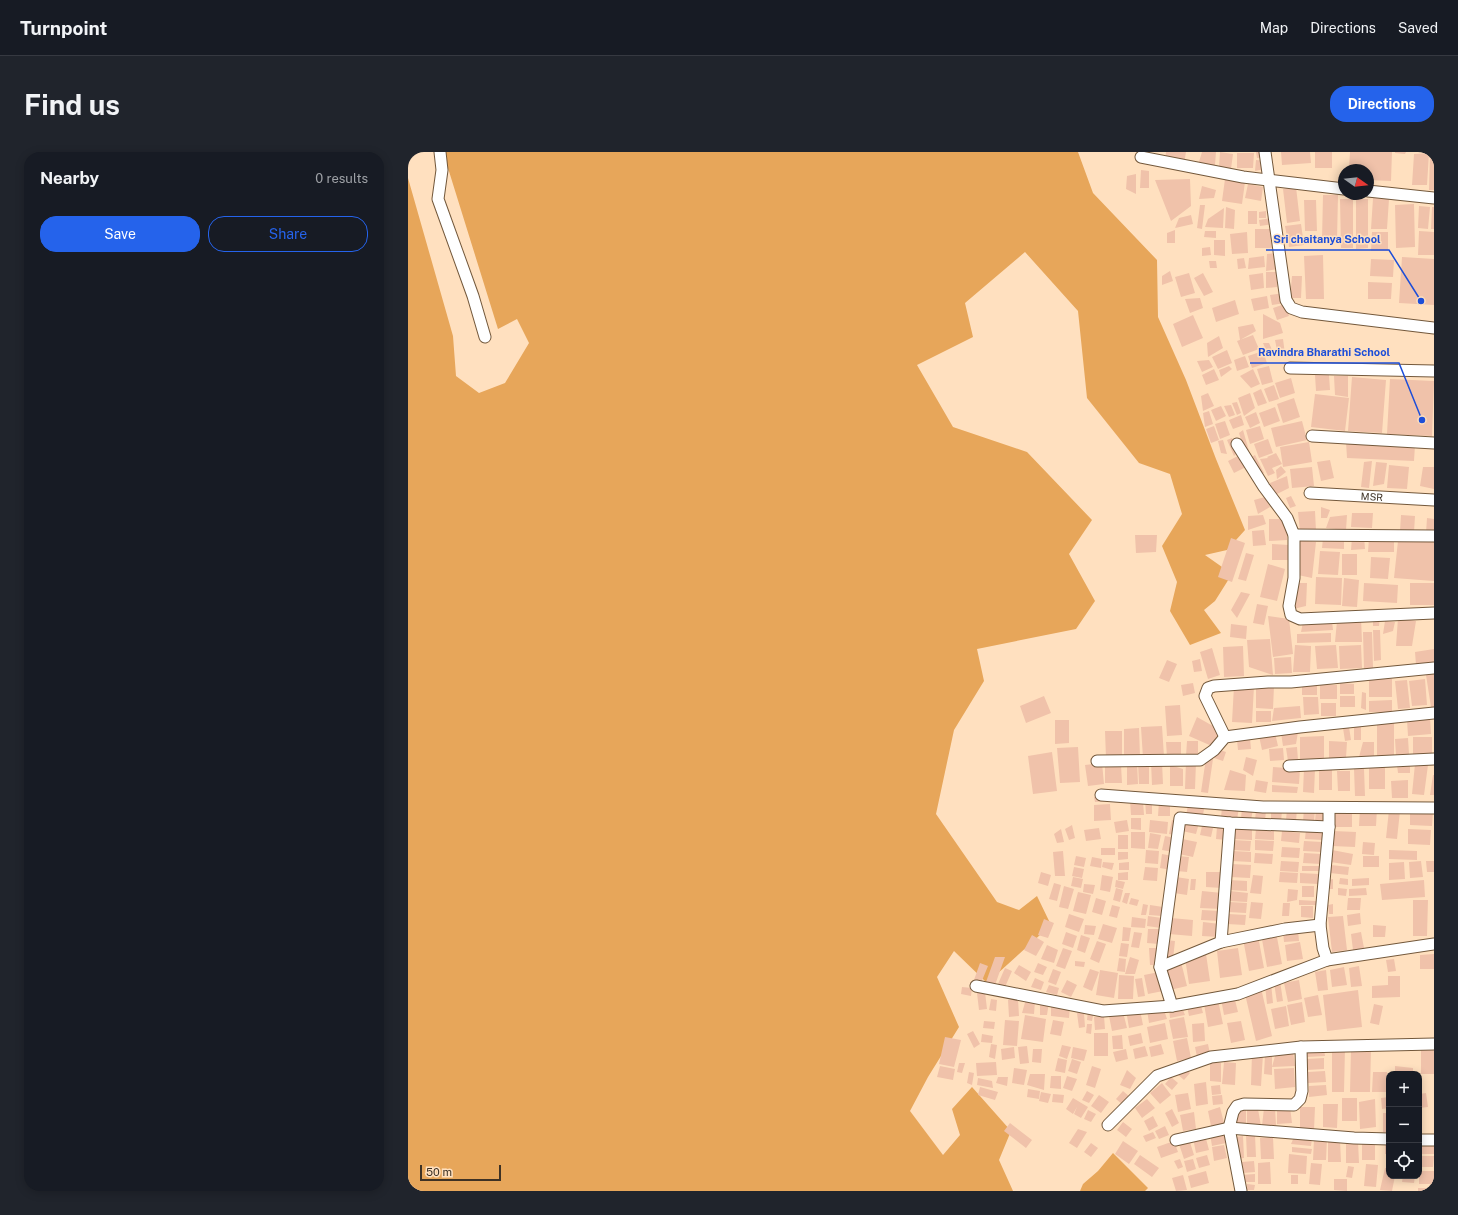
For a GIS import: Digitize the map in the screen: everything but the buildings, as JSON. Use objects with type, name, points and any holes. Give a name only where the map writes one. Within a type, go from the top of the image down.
[{"type":"street","points":[[440,152],[442,170],[438,199],[473,296],[485,337]]},
{"type":"street","points":[[1265,152],[1286,300],[1291,308],[1302,312],[1434,328]]},
{"type":"street","points":[[1140,157],[1243,177],[1338,188]]},
{"type":"street","points":[[1374,192],[1434,198]]},
{"type":"street","points":[[1290,368],[1434,371]]},
{"type":"street","points":[[1312,436],[1434,443]]},
{"type":"street","points":[[1238,444],[1264,487],[1287,518],[1294,535],[1294,578],[1289,606],[1292,614],[1300,619],[1434,613]]},
{"type":"street","name":"MSR","points":[[1310,493],[1434,500]]},
{"type":"street","points":[[1294,535],[1434,536]]},
{"type":"street","points":[[1225,738],[1205,696],[1208,688],[1214,686],[1291,682],[1434,668]]},
{"type":"street","points":[[1097,761],[1200,760],[1214,750],[1225,738],[1300,726],[1434,713]]},
{"type":"street","points":[[1289,766],[1434,759]]},
{"type":"street","points":[[1101,795],[1263,807],[1434,808]]},
{"type":"street","points":[[1327,960],[1323,948],[1320,925],[1329,827],[1329,808]]},
{"type":"street","points":[[1172,1006],[1160,967],[1180,818],[1230,823],[1329,827]]},
{"type":"street","points":[[1220,942],[1230,823]]},
{"type":"street","points":[[1160,967],[1220,942],[1285,929],[1320,925]]},
{"type":"street","points":[[976,986],[1103,1011],[1172,1006],[1238,994],[1327,960],[1434,944]]},
{"type":"street","points":[[1108,1125],[1158,1076],[1211,1057],[1302,1047],[1434,1044]]},
{"type":"street","points":[[1241,1191],[1229,1128],[1233,1112],[1237,1106],[1244,1104],[1294,1105],[1300,1099],[1302,1091],[1302,1047]]},
{"type":"street","points":[[1176,1140],[1229,1128],[1354,1138],[1386,1139]]},
{"type":"street","points":[[1422,1140],[1434,1140]]},
{"type":"shaded area","points":[[443,152],[1078,152],[1093,193],[1157,260],[1158,317],[1186,380],[1245,530],[1227,550],[1205,555],[1232,574],[1215,601],[1204,610],[1221,633],[1190,645],[1170,611],[1177,582],[1162,546],[1182,514],[1170,474],[1139,463],[1087,398],[1078,311],[1025,252],[965,303],[973,337],[917,365],[953,427],[1027,452],[1092,520],[1069,554],[1095,601],[1076,629],[977,649],[984,681],[954,730],[936,814],[997,902],[1019,910],[1037,896],[1051,925],[987,983],[954,951],[937,977],[959,1027],[928,1077],[910,1111],[943,1155],[960,1135],[952,1109],[972,1087],[1011,1131],[999,1160],[1013,1191],[408,1191],[408,178],[453,336],[456,376],[479,393],[505,383],[529,343],[517,319],[498,329]]},
{"type":"shaded area","points":[[1113,1153],[1148,1188],[1145,1191],[1080,1191],[1083,1184],[1098,1171]]},
{"type":"place","name":"Sri chaitanya School","points":[[1421,301]]},
{"type":"place","name":"Ravindra Bharathi School","points":[[1422,420]]}]
